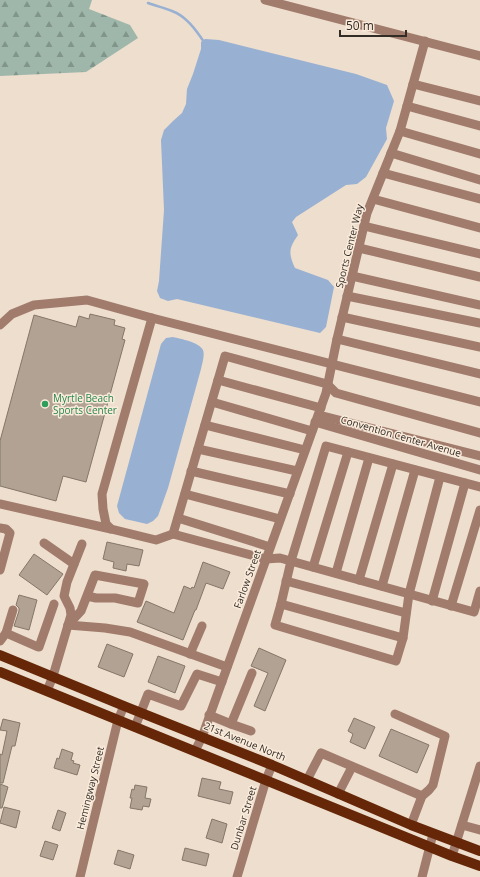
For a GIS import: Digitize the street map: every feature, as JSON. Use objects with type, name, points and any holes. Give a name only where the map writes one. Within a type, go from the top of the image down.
[{"type":"main road","name":"21st Avenue North","points":[[0,655],[272,765],[411,825],[480,851]]},
{"type":"main road","points":[[0,672],[452,856],[480,866]]},
{"type":"street","points":[[266,0],[480,56]]},
{"type":"street","name":"Sports Center Way","points":[[317,419],[326,393],[331,364],[367,213],[400,131],[424,41]]},
{"type":"street","points":[[413,84],[480,102]]},
{"type":"street","points":[[407,106],[480,126]]},
{"type":"street","points":[[400,131],[480,154]]},
{"type":"street","points":[[392,153],[480,180]]},
{"type":"street","points":[[384,173],[480,199]]},
{"type":"street","points":[[373,198],[480,228]]},
{"type":"street","points":[[364,226],[480,254]]},
{"type":"street","points":[[359,248],[480,277]]},
{"type":"street","points":[[352,276],[480,305]]},
{"type":"street","points":[[348,296],[480,324]]},
{"type":"street","points":[[0,325],[12,314],[34,305],[87,300],[480,402]]},
{"type":"street","points":[[342,317],[480,347]]},
{"type":"street","points":[[111,529],[106,524],[102,509],[102,494],[152,318]]},
{"type":"street","points":[[337,339],[480,374]]},
{"type":"street","points":[[173,534],[225,356],[328,384],[336,393],[480,434]]},
{"type":"street","points":[[218,380],[317,419]]},
{"type":"street","points":[[212,402],[317,419]]},
{"type":"street","name":"Farlow Street","points":[[195,751],[202,737],[317,419]]},
{"type":"street","name":"Convention Center Avenue","points":[[317,419],[480,456]]},
{"type":"street","name":"Convention Center Avenue","points":[[317,419],[480,470]]},
{"type":"street","points":[[205,425],[305,450]]},
{"type":"street","points":[[440,476],[409,594],[402,638],[396,661],[275,624],[291,561],[326,446],[369,458],[440,476],[480,487]]},
{"type":"street","points":[[198,449],[297,471]]},
{"type":"street","points":[[313,567],[348,452]]},
{"type":"street","points":[[336,573],[369,458]]},
{"type":"street","points":[[359,580],[393,464]]},
{"type":"street","points":[[382,586],[415,470]]},
{"type":"street","points":[[191,472],[290,494]]},
{"type":"street","points":[[432,600],[465,483]]},
{"type":"street","points":[[185,494],[280,519]]},
{"type":"street","points":[[0,504],[156,540],[173,534],[266,560],[280,558],[474,612],[480,591]]},
{"type":"street","points":[[451,606],[480,510]]},
{"type":"street","points":[[178,518],[270,547]]},
{"type":"street","points":[[0,528],[6,529],[10,533],[0,570]]},
{"type":"street","points":[[44,543],[74,564]]},
{"type":"street","points":[[47,691],[53,676],[71,615],[70,608],[64,596],[67,582],[82,544]]},
{"type":"street","points":[[68,625],[81,611],[95,575],[144,584],[138,602],[115,598],[96,598],[87,596]]},
{"type":"street","points":[[286,581],[406,613]]},
{"type":"street","points":[[6,632],[39,647],[54,604]]},
{"type":"street","points":[[281,604],[402,638]]},
{"type":"street","points":[[0,642],[6,632],[13,610]]},
{"type":"street","points":[[68,625],[130,632],[227,667]]},
{"type":"street","points":[[190,654],[202,626]]},
{"type":"street","points":[[231,724],[252,673]]},
{"type":"street","points":[[135,727],[148,694],[181,706],[197,674],[222,682]]},
{"type":"street","name":"Hemingway Street","points":[[80,877],[118,720],[124,706]]},
{"type":"street","points":[[395,714],[445,736],[433,785],[422,796],[411,825]]},
{"type":"street","points":[[210,715],[251,731]]},
{"type":"street","points":[[307,780],[321,753],[422,796]]},
{"type":"street","name":"Dunbar Street","points":[[237,877],[266,780],[272,765]]},
{"type":"street","points":[[338,794],[352,766]]},
{"type":"street","points":[[452,856],[480,766]]},
{"type":"street","points":[[462,825],[480,830]]},
{"type":"street","points":[[422,877],[434,834]]},
{"type":"green space","points":[[0,0],[92,0],[89,9],[130,25],[138,38],[86,72],[0,76]]},
{"type":"water","points":[[205,39],[219,40],[356,74],[387,85],[394,101],[386,128],[387,139],[366,177],[357,184],[346,185],[296,217],[292,222],[298,235],[290,251],[295,268],[328,280],[334,287],[326,327],[320,333],[177,299],[168,301],[160,298],[157,291],[164,210],[161,140],[164,130],[182,113],[186,104],[187,89],[201,49],[201,42]]},
{"type":"water","points":[[173,337],[190,341],[198,345],[204,352],[204,357],[168,488],[158,516],[147,524],[125,519],[119,513],[117,506],[161,344],[166,338]]},
{"type":"building","name":"Myrtle Beach Sports Center","points":[[90,314],[115,320],[114,325],[125,328],[122,339],[125,340],[86,482],[63,476],[56,501],[0,486],[0,441],[34,315],[76,327],[79,316],[89,319]]},
{"type":"building","points":[[107,542],[143,550],[139,566],[127,564],[126,571],[113,568],[114,562],[103,559]]},
{"type":"building","points":[[34,554],[63,574],[47,595],[19,575]]},
{"type":"building","points":[[203,562],[230,572],[223,589],[206,583],[183,640],[137,622],[146,601],[174,613],[184,586],[191,589],[192,587],[194,588]]},
{"type":"building","points":[[19,595],[37,600],[29,630],[14,626],[19,611],[19,608],[16,605]]},
{"type":"building","points":[[107,644],[133,654],[124,677],[98,667]]},
{"type":"building","points":[[259,648],[286,660],[265,711],[254,706],[268,673],[251,666]]},
{"type":"building","points":[[158,656],[185,666],[175,693],[148,682]]},
{"type":"building","points":[[354,718],[375,727],[365,749],[350,742],[353,734],[348,731]]},
{"type":"building","points":[[3,719],[20,723],[15,746],[12,746],[3,783],[0,783],[0,754],[2,755],[7,731],[0,730]]},
{"type":"building","points":[[391,729],[429,745],[417,773],[379,756]]},
{"type":"building","points":[[62,749],[73,753],[71,760],[74,761],[73,763],[80,765],[77,775],[54,768]]},
{"type":"building","points":[[202,778],[221,782],[219,789],[233,792],[230,804],[198,796]]},
{"type":"building","points":[[0,784],[8,787],[2,808],[0,808]]},
{"type":"building","points":[[135,785],[147,787],[145,798],[151,799],[149,807],[143,806],[142,810],[130,808],[132,798],[130,798],[132,789],[134,790]]},
{"type":"building","points":[[4,807],[20,811],[16,828],[0,823]]},
{"type":"building","points":[[58,810],[66,813],[60,831],[52,828]]},
{"type":"building","points":[[212,819],[227,824],[222,843],[206,838]]},
{"type":"building","points":[[45,841],[58,845],[53,860],[40,856]]},
{"type":"building","points":[[185,848],[209,854],[206,866],[182,860]]},
{"type":"building","points":[[118,850],[134,855],[130,869],[114,864]]},
{"type":"waterway","points":[[148,3],[182,16],[194,28],[204,42]]},
{"type":"place","name":"Myrtle Beach Sports Center","points":[[45,404]]}]
